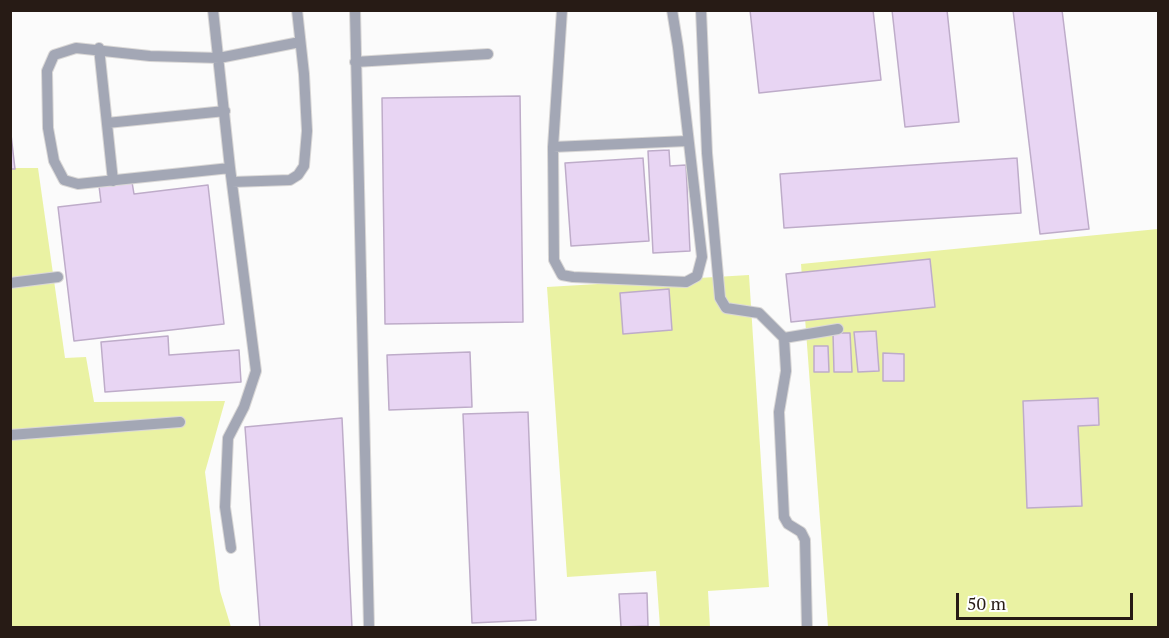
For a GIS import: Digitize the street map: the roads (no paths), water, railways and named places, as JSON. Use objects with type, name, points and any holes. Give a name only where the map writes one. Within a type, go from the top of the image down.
[{"type":"lane","points":[[213,10],[231,182],[256,371],[244,408],[228,438],[225,507],[231,548]]},
{"type":"lane","points":[[231,182],[290,180],[298,175],[304,166],[307,131],[297,10]]},
{"type":"lane","points":[[355,10],[369,627]]},
{"type":"lane","points":[[562,10],[554,147],[554,260],[562,275],[686,282],[697,276],[702,256],[672,10]]},
{"type":"lane","points":[[701,10],[707,153],[720,297],[726,308],[759,313],[784,338],[786,371],[779,412],[784,517],[788,524],[801,532],[805,540],[807,627]]},
{"type":"lane","points":[[230,168],[78,184],[64,180],[54,161],[48,128],[47,71],[54,55],[76,48],[99,48],[150,56],[219,57],[300,42]]},
{"type":"lane","points":[[99,48],[113,181]]},
{"type":"lane","points":[[355,62],[488,54]]},
{"type":"lane","points":[[107,123],[225,111]]},
{"type":"lane","points":[[554,147],[687,141]]},
{"type":"lane","points":[[10,283],[58,277]]},
{"type":"lane","points":[[784,338],[838,328]]},
{"type":"lane","points":[[10,435],[180,422]]}]
